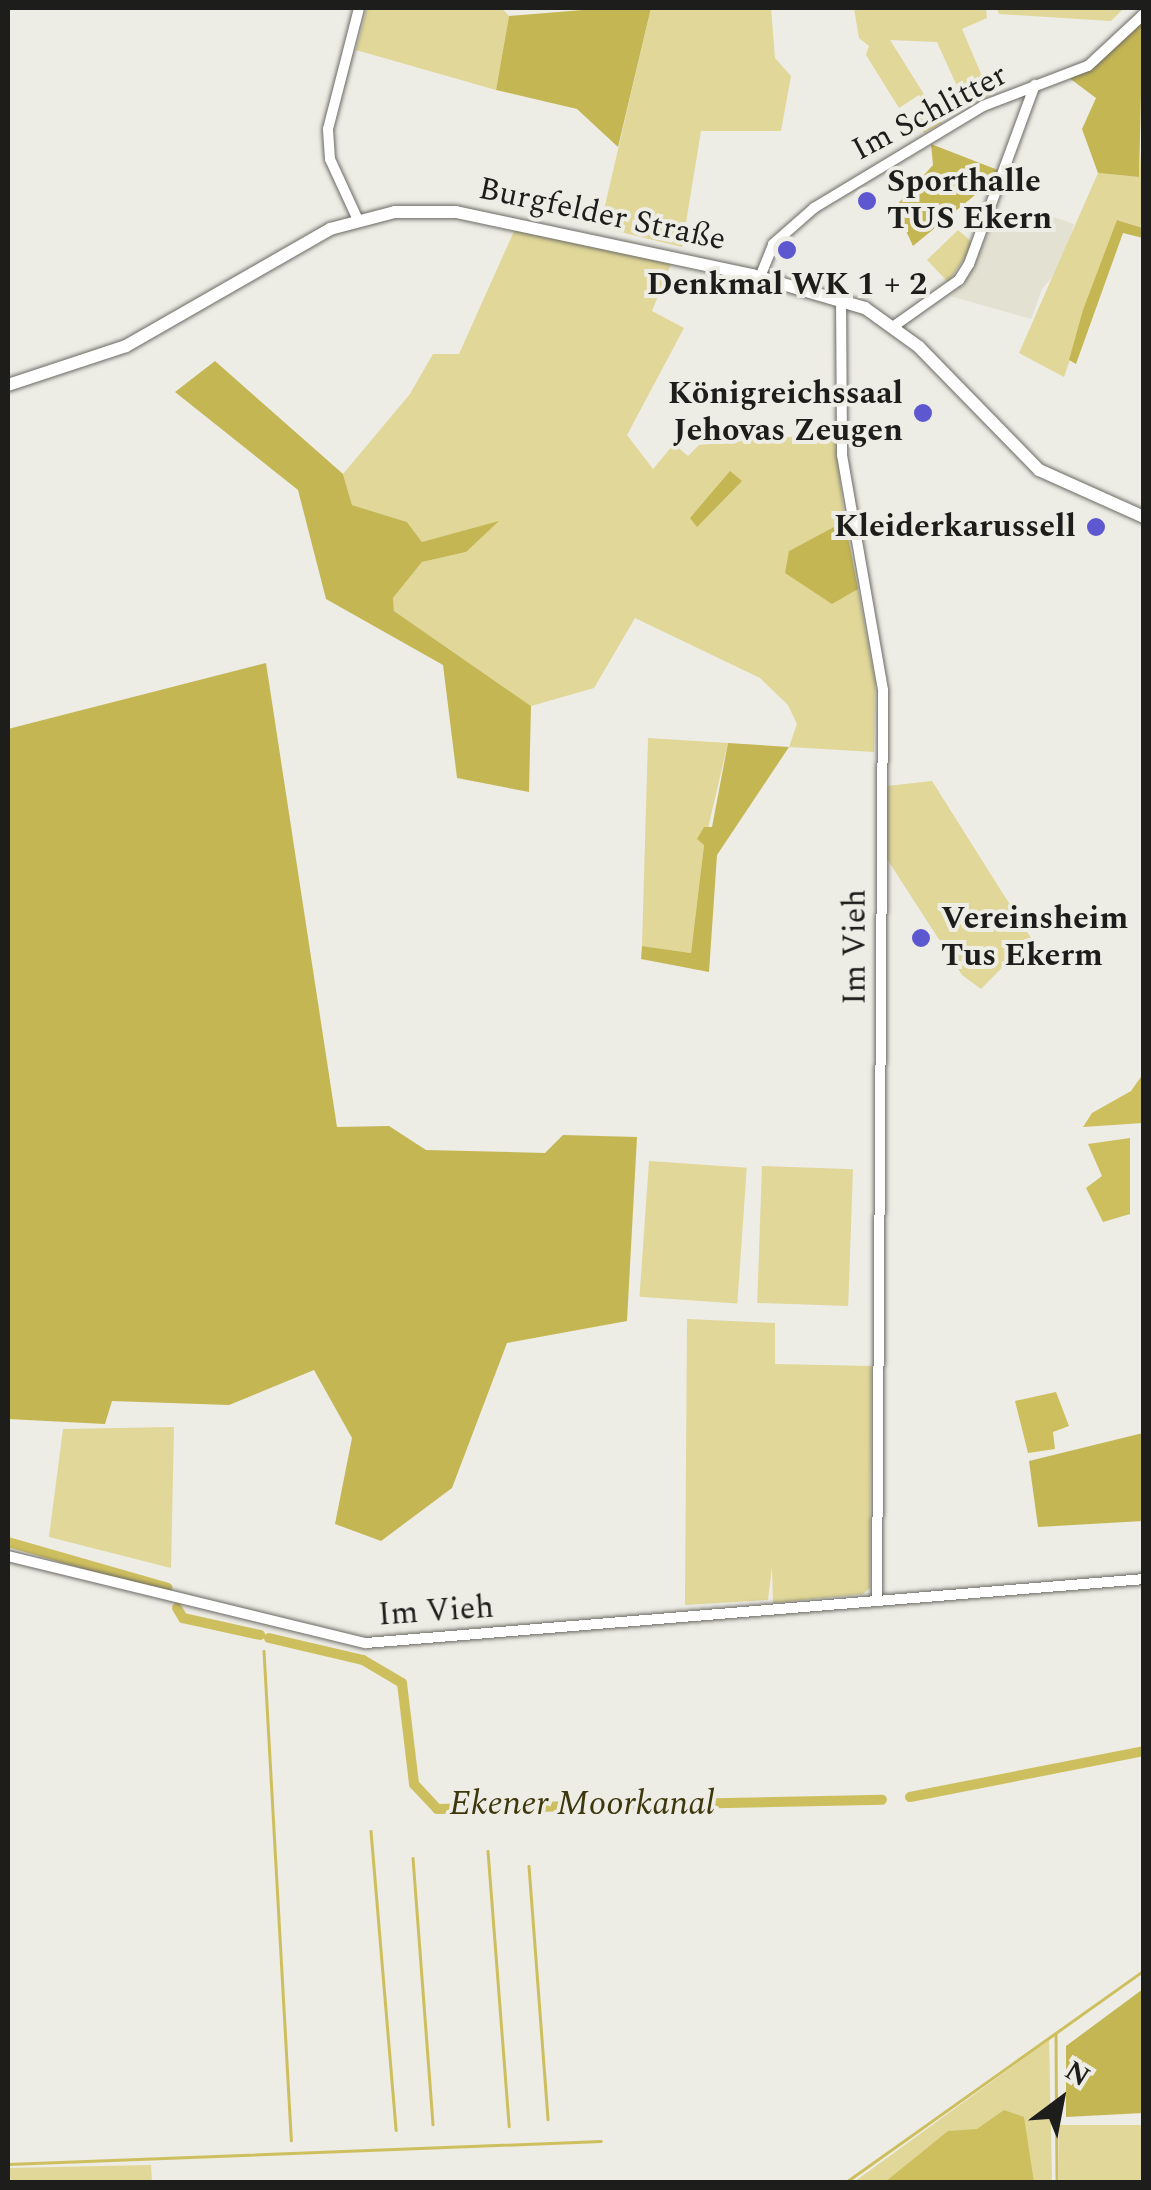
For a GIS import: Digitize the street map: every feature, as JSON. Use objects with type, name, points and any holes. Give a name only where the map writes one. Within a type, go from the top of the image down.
[{"type":"street","points":[[358,220],[330,158],[328,129],[359,8]]},
{"type":"street","name":"Im Schlitter","points":[[760,277],[773,244],[814,208],[952,123],[1088,66],[1144,14]]},
{"type":"street","points":[[894,326],[948,288],[969,264],[1035,85]]},
{"type":"street","name":"Burgfelder Straße","points":[[8,384],[126,346],[290,249],[358,220],[410,211],[489,216],[841,298],[894,326],[1039,470],[1144,516]]},
{"type":"street","name":"Im Vieh","points":[[841,298],[842,454],[883,690],[876,1601]]},
{"type":"street","name":"Im Vieh","points":[[8,1556],[366,1643],[1144,1579]]},
{"type":"shaded area","points":[[367,8],[502,8],[509,16],[496,90],[356,50]]},
{"type":"shaded area","points":[[651,8],[771,8],[775,58],[791,76],[781,131],[701,131],[682,247],[600,227]]},
{"type":"shaded area","points":[[651,8],[618,147],[577,109],[496,90],[509,16]]},
{"type":"shaded area","points":[[854,8],[986,8],[987,18],[962,29],[990,95],[966,106],[937,42],[890,40],[942,123],[924,133],[916,120],[930,109],[919,95],[899,108],[866,55],[869,46],[859,38]]},
{"type":"shaded area","points":[[997,8],[1124,8],[1111,21],[999,14]]},
{"type":"shaded area","points":[[1143,14],[1139,177],[1098,173],[1082,129],[1096,98],[1064,74],[1088,66]]},
{"type":"shaded area","points":[[1143,128],[1143,228],[1118,220],[1064,377],[1019,353],[1098,173],[1139,177]]},
{"type":"shaded area","points":[[931,144],[1003,172],[913,246],[895,207],[933,165]]},
{"type":"shaded area","points":[[999,211],[1038,227],[1042,213],[1074,224],[1062,265],[1042,289],[1031,319],[950,296],[965,281]]},
{"type":"shaded area","points":[[1117,220],[1143,228],[1143,238],[1123,233],[1076,364],[1069,360],[1083,310]]},
{"type":"shaded area","points":[[515,229],[671,264],[652,311],[684,328],[627,435],[653,469],[674,444],[688,456],[699,445],[834,433],[845,521],[789,551],[840,593],[858,589],[875,682],[874,752],[789,747],[797,724],[788,705],[760,678],[635,618],[594,688],[531,706],[394,611],[393,598],[422,562],[466,552],[422,542],[407,522],[352,505],[343,474],[410,394],[433,354],[459,354]]},
{"type":"shaded area","points":[[958,230],[974,244],[948,282],[927,260]]},
{"type":"shaded area","points":[[215,361],[343,474],[352,505],[407,522],[422,542],[499,521],[466,552],[422,562],[393,598],[394,611],[531,706],[529,792],[457,778],[443,665],[326,599],[298,490],[175,392]]},
{"type":"shaded area","points":[[730,471],[742,481],[697,527],[690,518]]},
{"type":"shaded area","points":[[845,521],[858,589],[832,604],[785,573],[789,551]]},
{"type":"shaded area","points":[[266,663],[337,1127],[389,1126],[426,1150],[545,1153],[563,1135],[637,1137],[627,1321],[507,1343],[452,1488],[381,1541],[335,1524],[352,1438],[314,1370],[229,1405],[112,1401],[105,1424],[8,1419],[8,729]]},
{"type":"shaded area","points":[[648,738],[728,743],[704,845],[691,953],[642,946]]},
{"type":"shaded area","points":[[728,743],[789,747],[717,855],[709,972],[641,959],[642,946],[691,953],[704,845],[697,839],[704,827],[712,827]]},
{"type":"shaded area","points":[[932,781],[1031,938],[981,989],[962,975],[887,859],[887,786]]},
{"type":"shaded area","points":[[1143,1074],[1143,1123],[1083,1127],[1092,1113],[1131,1091]]},
{"type":"shaded area","points":[[1130,1138],[1130,1214],[1103,1222],[1086,1188],[1102,1176],[1088,1144]]},
{"type":"shaded area","points":[[649,1161],[747,1168],[737,1304],[640,1297]]},
{"type":"shaded area","points":[[762,1166],[853,1169],[848,1306],[757,1303]]},
{"type":"shaded area","points":[[687,1319],[775,1323],[775,1364],[871,1366],[870,1588],[863,1594],[773,1603],[772,1567],[768,1600],[685,1605]]},
{"type":"shaded area","points":[[1056,1392],[1069,1426],[1053,1432],[1055,1449],[1028,1453],[1015,1401]]},
{"type":"shaded area","points":[[174,1427],[171,1568],[49,1537],[63,1429]]},
{"type":"shaded area","points":[[1143,1433],[1143,1521],[1038,1527],[1029,1461]]},
{"type":"shaded area","points":[[1143,1989],[1143,2113],[1066,2117],[1066,2046]]},
{"type":"shaded area","points":[[1049,2040],[1052,2182],[854,2182]]},
{"type":"shaded area","points":[[1004,2110],[1024,2117],[1034,2182],[885,2182],[948,2131],[977,2129]]},
{"type":"shaded area","points":[[1059,2125],[1143,2125],[1143,2182],[1059,2182]]},
{"type":"shaded area","points":[[151,2165],[152,2182],[8,2182],[8,2168]]},
{"type":"waterway","name":"Ekener Moorkanal","points":[[8,1542],[168,1588]]},
{"type":"waterway","name":"Ekener Moorkanal","points":[[177,1608],[183,1618],[260,1635]]},
{"type":"waterway","name":"Ekener Moorkanal","points":[[269,1638],[363,1660],[402,1683],[414,1784],[437,1809],[882,1800]]},
{"type":"waterway","points":[[264,1651],[291,2140]]},
{"type":"waterway","name":"Ekener Moorkanal","points":[[910,1797],[1144,1751]]},
{"type":"waterway","points":[[371,1831],[396,2130]]},
{"type":"waterway","points":[[488,1851],[509,2126]]},
{"type":"waterway","points":[[413,1858],[433,2124]]},
{"type":"waterway","points":[[529,1866],[548,2119]]},
{"type":"waterway","points":[[846,2182],[1144,1970]]},
{"type":"waterway","points":[[1056,2034],[1057,2182]]},
{"type":"waterway","points":[[8,2164],[601,2141]]},
{"type":"place","name":"Sporthalle TUS Ekern","points":[[867,201]]},
{"type":"place","name":"Denkmal WK 1 + 2","points":[[787,250]]},
{"type":"place","name":"Königreichssaal Jehovas Zeugen","points":[[923,413]]},
{"type":"place","name":"Kleiderkarussell","points":[[1096,527]]},
{"type":"place","name":"Vereinsheim Tus Ekerm","points":[[921,938]]}]
